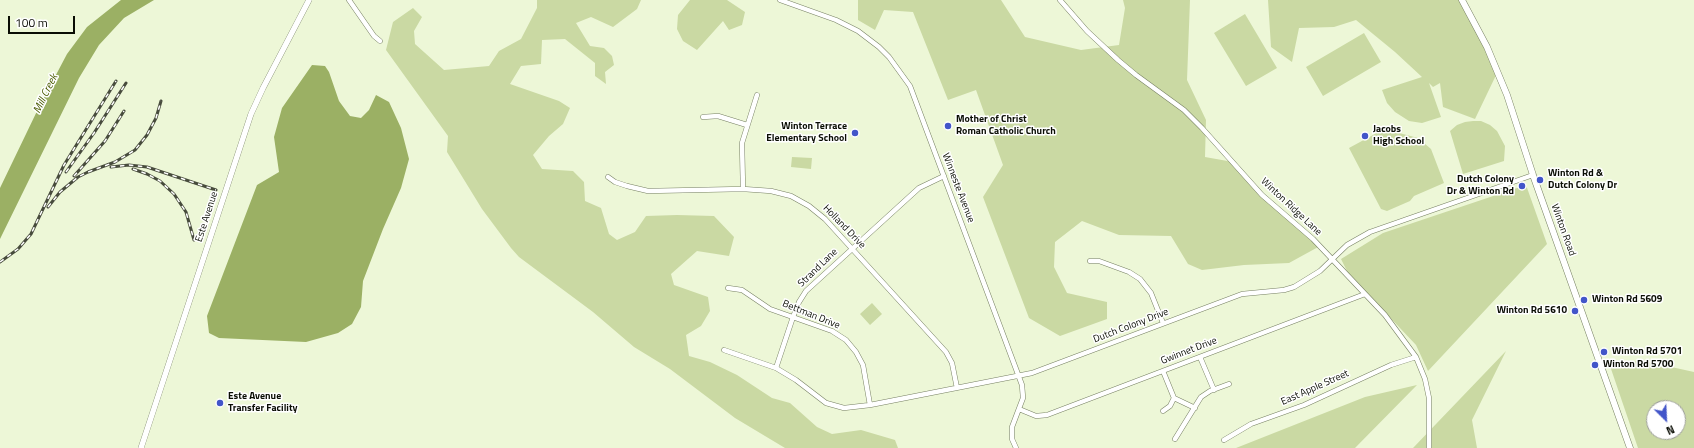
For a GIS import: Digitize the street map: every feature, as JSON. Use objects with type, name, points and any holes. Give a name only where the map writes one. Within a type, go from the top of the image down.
[{"type":"main road","name":"Winton Road","points":[[1462,0],[1498,71],[1533,175],[1630,448]]},
{"type":"street","name":"Este Avenue","points":[[141,448],[251,114],[309,0]]},
{"type":"street","points":[[349,0],[374,36],[380,41]]},
{"type":"street","name":"Winneste Avenue","points":[[780,0],[847,25],[868,38],[889,57],[904,77],[915,98],[1019,375],[1023,394],[1012,426],[1012,439],[1016,448]]},
{"type":"street","name":"Winton Ridge Lane","points":[[1060,0],[1087,31],[1118,60],[1184,110],[1262,195],[1313,239],[1385,315],[1416,357],[1427,387],[1429,448]]},
{"type":"street","points":[[743,189],[742,143],[757,95]]},
{"type":"street","points":[[703,117],[718,116],[747,125]]},
{"type":"street","name":"Dutch Colony Drive","points":[[724,350],[776,368],[796,380],[820,400],[832,406],[844,408],[870,405],[1032,373],[1242,294],[1284,290],[1294,287],[1312,277],[1347,246],[1370,232],[1533,175]]},
{"type":"street","name":"Strand Lane","points":[[776,368],[793,317],[799,302],[806,291],[919,188],[944,176]]},
{"type":"street","name":"Holland Drive","points":[[608,177],[614,182],[648,191],[743,189],[771,191],[800,201],[825,219],[946,352],[952,363],[957,388]]},
{"type":"street","points":[[1090,262],[1099,261],[1129,272],[1140,279],[1151,293],[1163,323]]},
{"type":"street","name":"Bettman Drive","points":[[728,288],[742,290],[770,309],[832,331],[851,346],[860,358],[865,371],[870,405]]},
{"type":"street","name":"Gwinnet Drive","points":[[1019,409],[1036,416],[1043,416],[1365,294]]},
{"type":"street","points":[[1200,357],[1214,390]]},
{"type":"street","name":"East Apple Street","points":[[1224,440],[1251,424],[1304,405],[1391,365],[1416,357]]},
{"type":"street","points":[[1163,371],[1174,398],[1195,408]]},
{"type":"street","points":[[1175,439],[1201,397],[1229,384]]},
{"type":"street","points":[[1163,411],[1170,406],[1174,398]]},
{"type":"shaded area","points":[[537,0],[641,0],[637,9],[613,27],[591,17],[576,23],[590,46],[604,48],[612,56],[614,65],[605,72],[606,84],[595,76],[595,63],[565,39],[542,40],[541,64],[521,66],[510,84],[559,101],[570,108],[563,124],[549,136],[533,155],[542,169],[573,171],[584,182],[585,201],[601,208],[609,234],[617,240],[635,232],[646,216],[677,215],[714,216],[734,237],[729,256],[697,251],[671,274],[674,285],[708,297],[710,311],[701,326],[686,335],[689,356],[710,362],[737,375],[772,398],[790,403],[817,427],[832,434],[861,430],[895,440],[898,448],[785,448],[735,418],[670,369],[634,347],[593,312],[519,257],[511,248],[482,209],[447,152],[448,136],[386,50],[393,22],[413,8],[422,17],[414,31],[415,44],[444,70],[489,66],[499,51],[521,39],[537,8]]},
{"type":"shaded area","points":[[690,0],[727,0],[745,12],[742,25],[729,30],[723,21],[697,50],[683,41],[677,29],[678,15]]},
{"type":"shaded area","points":[[858,0],[1001,0],[1025,37],[1081,50],[1119,45],[1125,8],[1123,0],[1190,0],[1187,80],[1206,120],[1205,157],[1233,162],[1262,195],[1320,246],[1289,263],[1244,265],[1202,270],[1188,264],[1171,236],[1119,235],[1082,221],[1055,242],[1054,267],[1067,293],[1107,302],[1107,319],[1060,336],[1029,318],[983,197],[1003,165],[976,90],[948,100],[913,12],[884,10],[875,30],[858,20]]},
{"type":"shaded area","points":[[1268,0],[1462,0],[1498,71],[1475,119],[1443,107],[1440,83],[1433,87],[1429,83],[1441,117],[1422,123],[1409,121],[1395,112],[1387,103],[1382,90],[1422,77],[1395,52],[1356,20],[1334,27],[1299,28],[1292,62],[1271,47]]},
{"type":"shaded area","points":[[1245,14],[1277,68],[1246,86],[1214,33]]},
{"type":"shaded area","points":[[1364,33],[1381,62],[1323,96],[1306,67]]},
{"type":"shaded area","points":[[1473,121],[1481,121],[1490,125],[1497,131],[1505,146],[1504,161],[1463,174],[1450,131],[1457,125]]},
{"type":"shaded area","points":[[1384,129],[1418,138],[1431,149],[1444,183],[1414,196],[1410,201],[1387,211],[1381,209],[1349,148]]},
{"type":"shaded area","points":[[792,157],[812,158],[811,169],[791,167]]},
{"type":"shaded area","points":[[1526,185],[1547,244],[1428,371],[1416,345],[1348,273],[1341,259],[1383,233]]},
{"type":"shaded area","points":[[872,303],[882,314],[870,325],[860,314]]},
{"type":"shaded area","points":[[1506,351],[1472,420],[1477,448],[1413,448]]},
{"type":"shaded area","points":[[1644,361],[1694,372],[1694,448],[1638,448],[1609,363]]},
{"type":"shaded area","points":[[1417,385],[1355,448],[1236,448],[1365,397]]},
{"type":"water","name":"Mill Creek","points":[[121,0],[154,0],[124,18],[99,45],[79,78],[0,239],[0,188],[39,107],[67,54],[87,27]]},
{"type":"water","points":[[312,65],[325,66],[329,72],[339,101],[350,116],[361,118],[369,110],[376,95],[389,102],[401,128],[409,159],[401,188],[363,281],[361,307],[352,324],[338,333],[306,342],[219,338],[209,333],[207,316],[257,185],[279,172],[274,137],[282,108]]},
{"type":"railway","points":[[0,262],[18,249],[31,234],[64,165],[116,81]]},
{"type":"railway","points":[[66,172],[94,133],[126,83]]},
{"type":"railway","points":[[48,207],[60,192],[78,177],[115,162],[135,150],[147,135],[156,118],[161,101]]},
{"type":"railway","points":[[74,176],[105,141],[124,111]]},
{"type":"railway","points":[[111,167],[129,165],[147,167],[216,190]]},
{"type":"railway","points":[[133,169],[160,181],[174,194],[186,212],[194,240]]},
{"type":"place","name":"Mother of Christ Roman Catholic Church","points":[[948,126]]},
{"type":"place","name":"Winton Terrace Elementary School","points":[[855,133]]},
{"type":"place","name":"Jacobs High School","points":[[1365,136]]},
{"type":"place","name":"Winton Rd & Dutch Colony Dr","points":[[1540,180]]},
{"type":"place","name":"Dutch Colony Dr & Winton Rd","points":[[1522,186]]},
{"type":"place","name":"Winton Rd 5609","points":[[1584,300]]},
{"type":"place","name":"Winton Rd 5610","points":[[1575,311]]},
{"type":"place","name":"Winton Rd 5701","points":[[1604,352]]},
{"type":"place","name":"Winton Rd 5700","points":[[1595,365]]},
{"type":"place","name":"Este Avenue Transfer Facility","points":[[220,403]]}]
